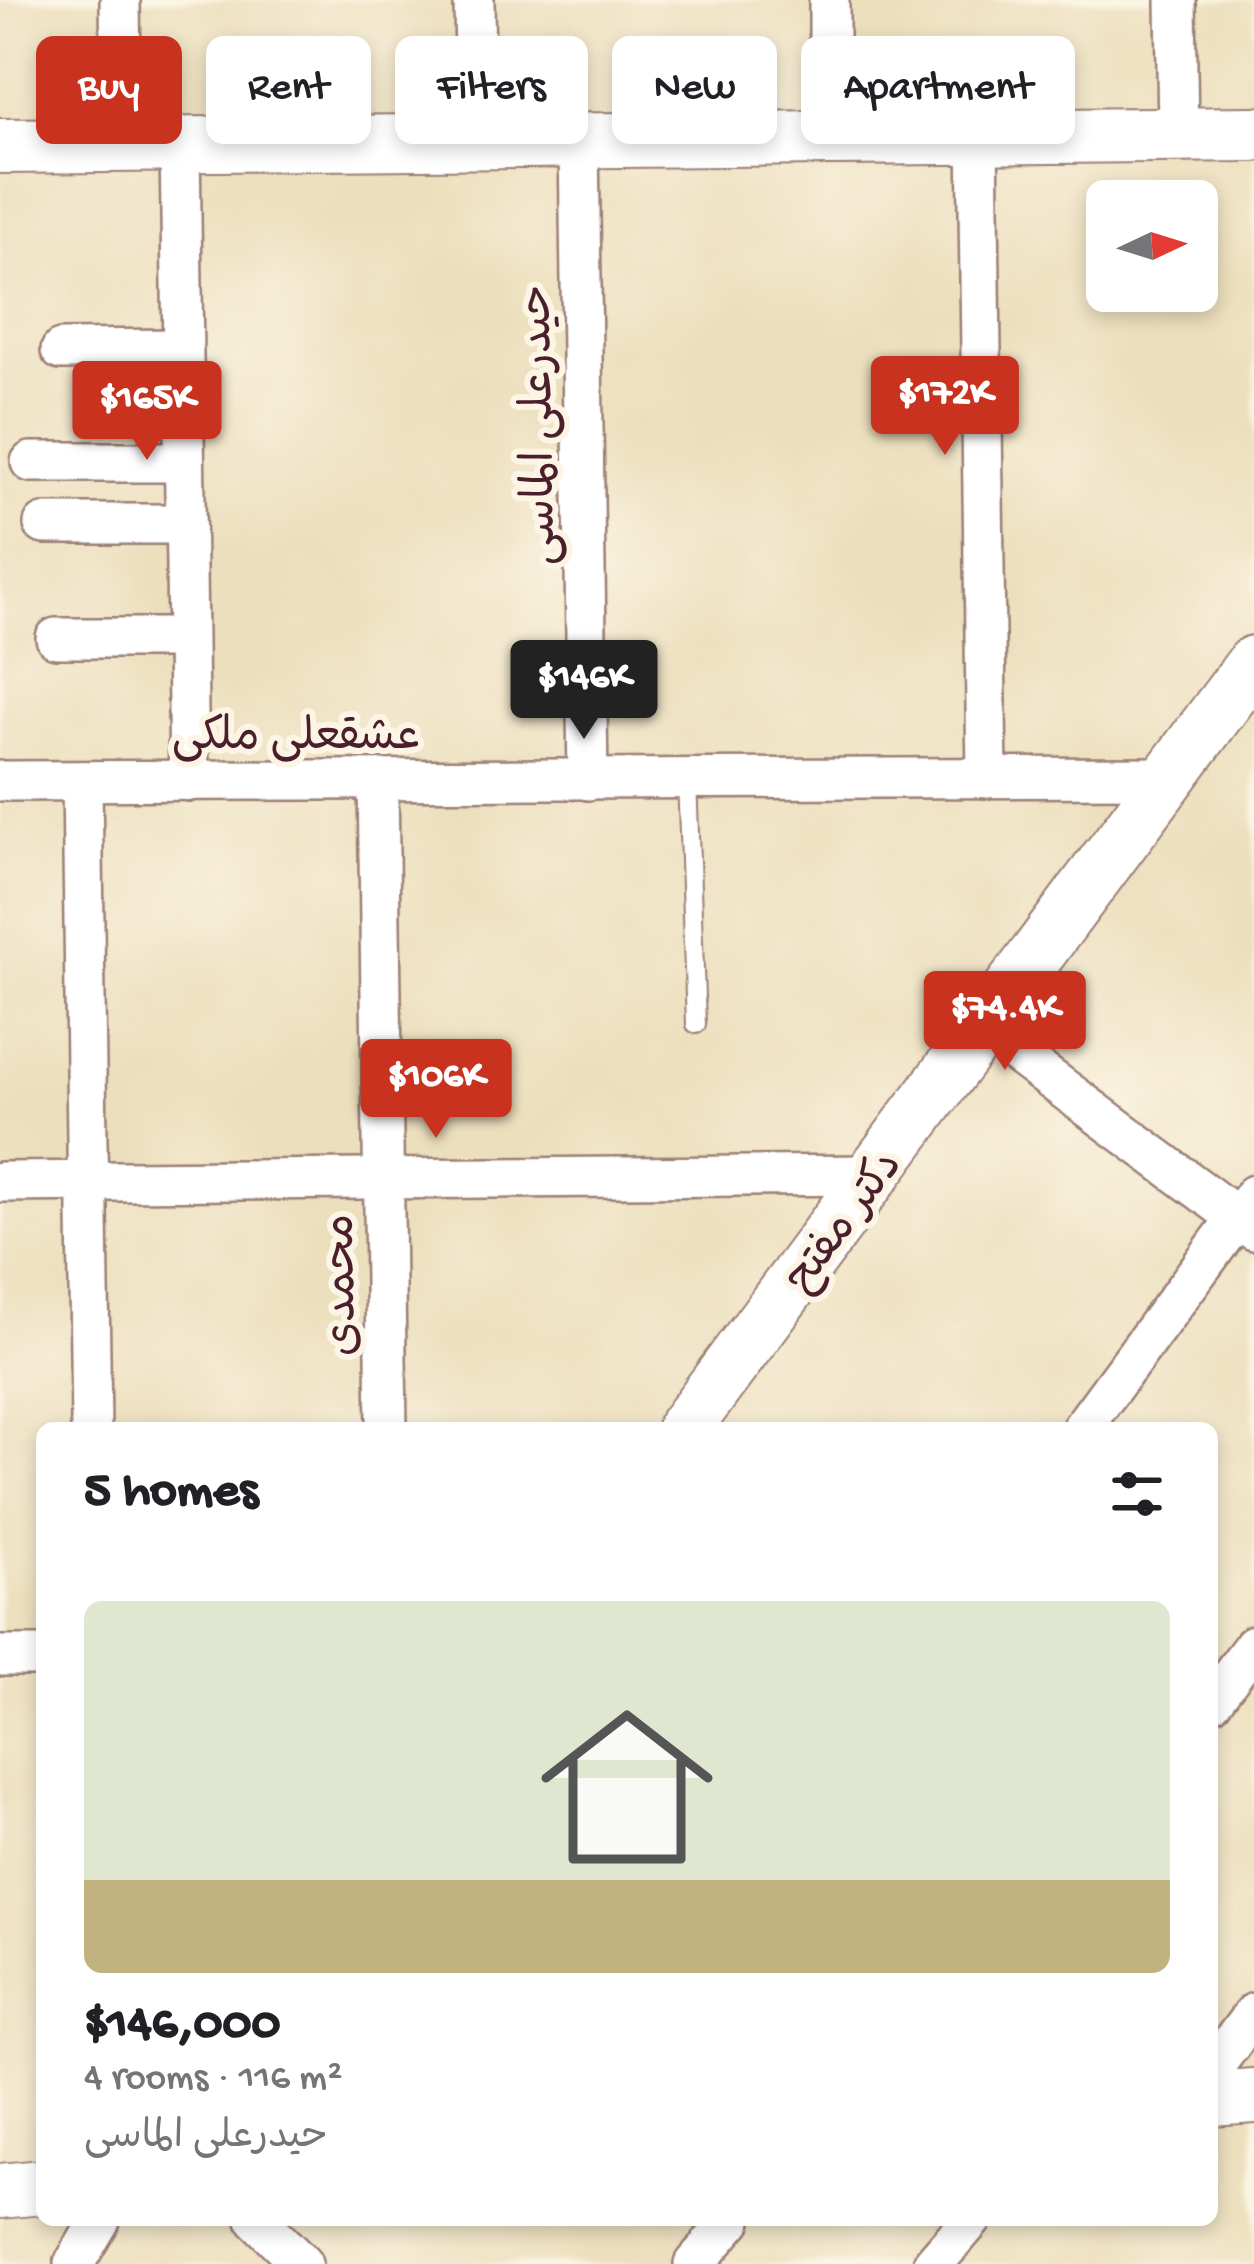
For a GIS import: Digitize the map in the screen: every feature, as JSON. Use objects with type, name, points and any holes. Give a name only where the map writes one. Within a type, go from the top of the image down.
[{"type":"street","points":[[120,0],[122,145]]},
{"type":"street","points":[[474,0],[475,36]]},
{"type":"street","points":[[829,0],[829,36]]},
{"type":"street","points":[[1176,0],[1178,135]]},
{"type":"street","points":[[1075,136],[1254,134]]},
{"type":"street","points":[[588,141],[801,138]]},
{"type":"street","points":[[0,146],[395,143]]},
{"type":"street","name":"حیدرعلی الماسی","points":[[580,144],[588,780]]},
{"type":"street","points":[[978,144],[987,778]]},
{"type":"street","points":[[180,145],[189,781]]},
{"type":"street","points":[[61,350],[182,349]]},
{"type":"street","points":[[31,462],[184,462]]},
{"type":"street","points":[[44,524],[184,524]]},
{"type":"street","points":[[56,638],[186,638]]},
{"type":"street","name":"دکتر مفتح","points":[[688,1422],[1254,663]]},
{"type":"street","name":"عشقعلی ملکی","points":[[0,782],[1168,777]]},
{"type":"street","name":"محمدی","points":[[378,780],[387,1422]]},
{"type":"street","points":[[82,781],[91,1422]]},
{"type":"street","points":[[982,1028],[1248,1214],[1087,1422]]},
{"type":"street","points":[[0,1182],[873,1174]]},
{"type":"street","points":[[1218,1693],[1254,1645]]},
{"type":"street","points":[[0,1656],[36,1656]]},
{"type":"street","points":[[1218,2061],[1254,2013]]},
{"type":"street","points":[[1218,2099],[1254,2096]]},
{"type":"street","points":[[0,2191],[36,2188]]},
{"type":"street","points":[[74,2264],[96,2226]]},
{"type":"street","points":[[262,2226],[302,2264]]},
{"type":"street","points":[[694,2264],[727,2226]]},
{"type":"street","points":[[933,2264],[966,2226]]},
{"type":"lane","points":[[687,779],[696,1024]]}]
